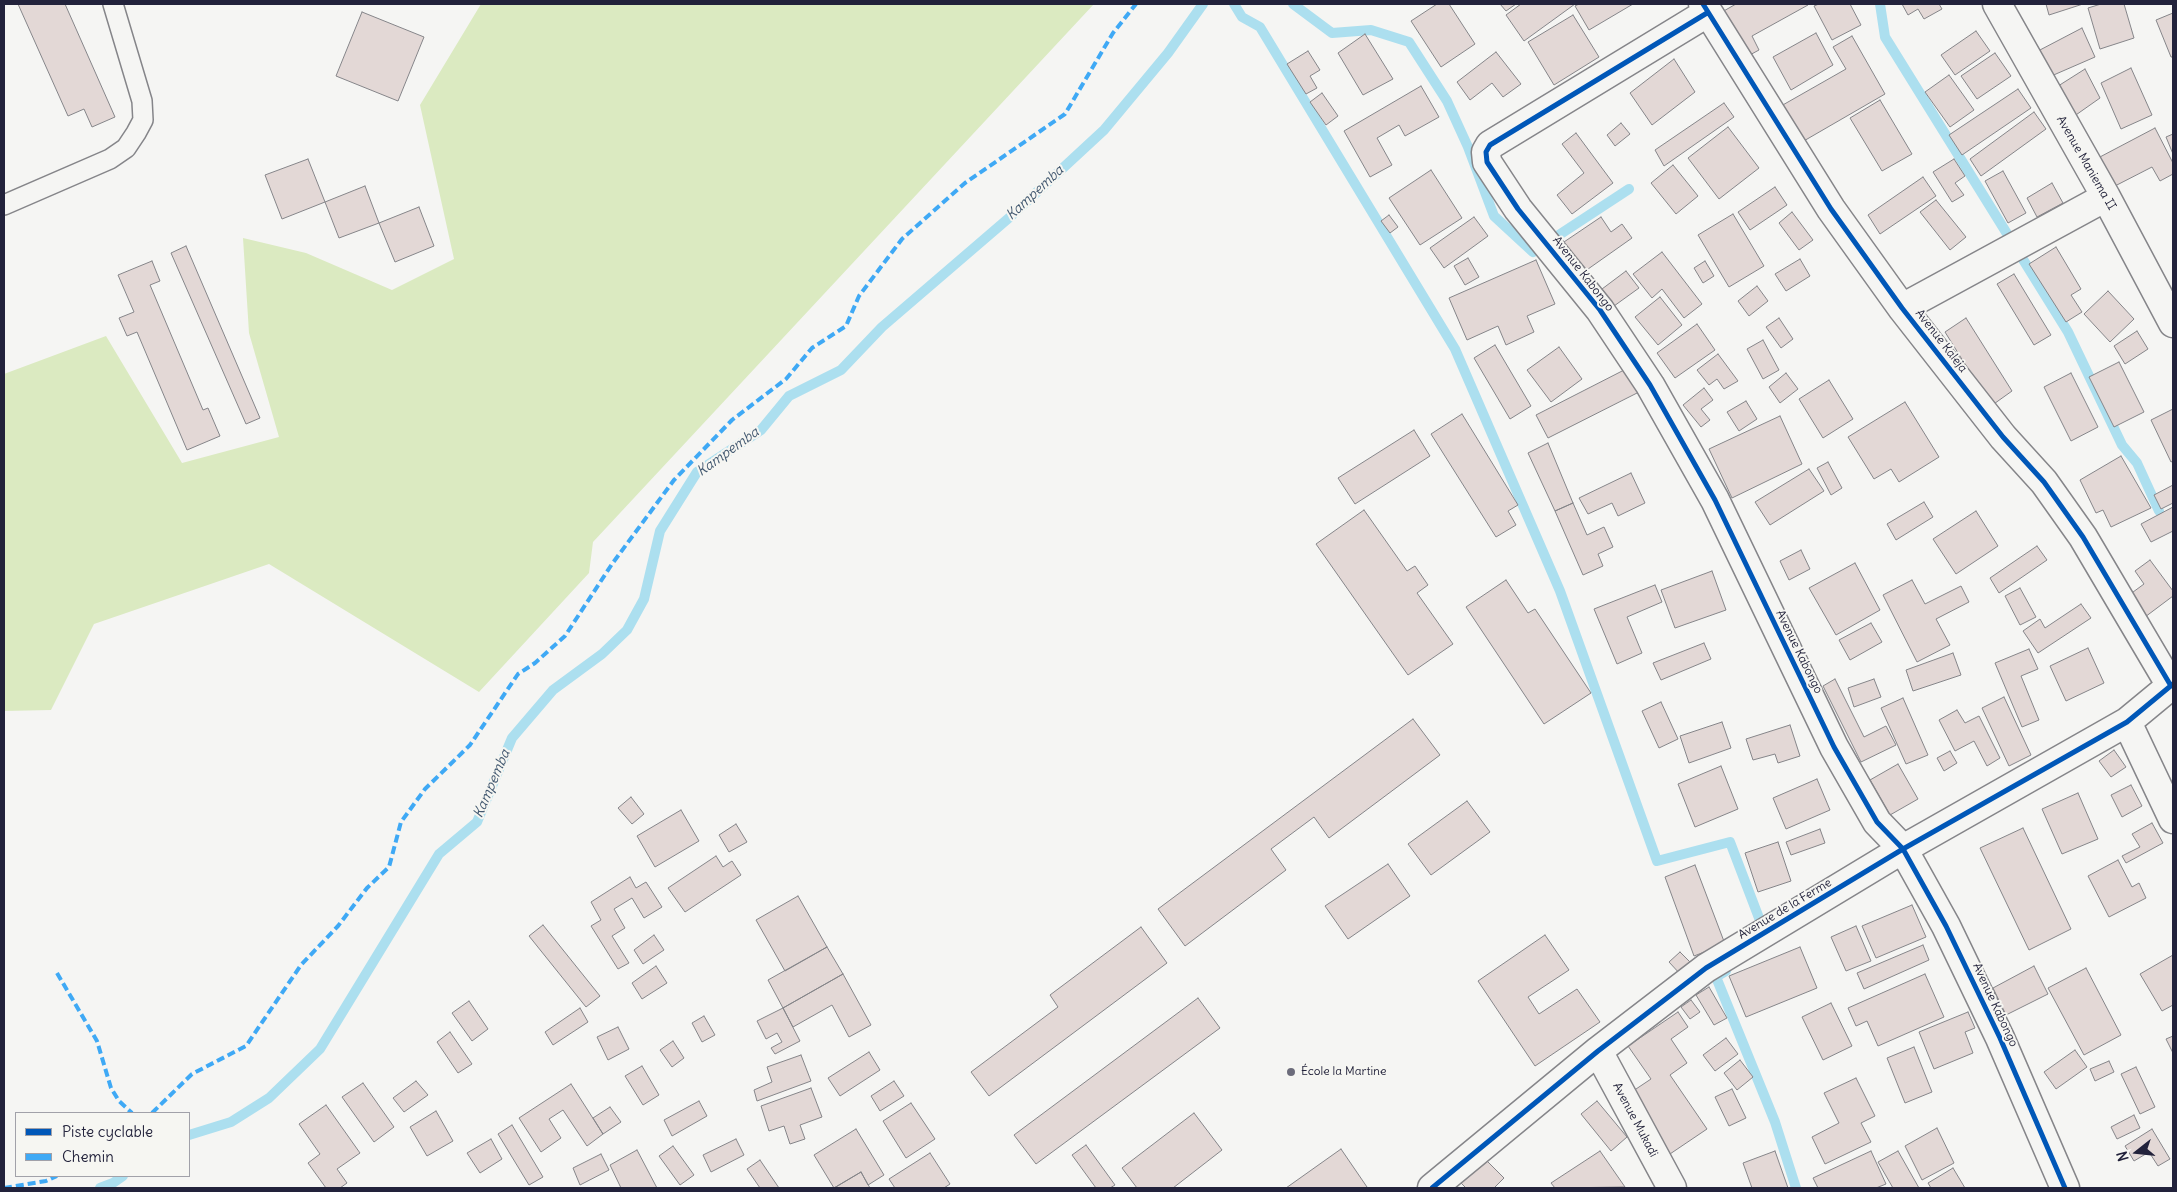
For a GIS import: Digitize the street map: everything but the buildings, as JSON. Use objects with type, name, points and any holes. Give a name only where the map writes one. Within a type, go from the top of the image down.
[{"type":"street","name":"Avenue Maniema II","points":[[1997,4],[2106,197],[2173,323]]},
{"type":"street","name":"Avenue Kabongo","points":[[1705,8],[1490,145],[1486,152],[1487,162],[1518,209],[1600,310],[1650,384],[1715,500],[1834,747],[1877,822],[1903,849],[1946,926],[2000,1038],[2065,1188]]},
{"type":"street","name":"Avenue Kaleja","points":[[1705,8],[1831,209],[1902,308],[2003,437],[2044,482],[2077,529],[2172,685]]},
{"type":"street","points":[[1902,308],[2106,197]]},
{"type":"street","name":"Avenue de la Ferme","points":[[1432,1188],[1598,1051],[1706,968],[1903,849],[2127,722],[2172,685]]},
{"type":"street","points":[[2127,722],[2173,819]]},
{"type":"street","name":"Avenue Mukadi","points":[[1598,1051],[1672,1188]]},
{"type":"lane","points":[[4,205],[110,159],[126,148],[143,120],[142,101],[112,4]]},
{"type":"green space","points":[[481,4],[1094,4],[593,542],[589,573],[479,692],[269,564],[94,624],[51,710],[4,711],[4,374],[106,336],[182,463],[279,437],[249,333],[243,238],[306,253],[392,290],[454,259],[420,105]]},
{"type":"waterway","name":"Kampemba","points":[[190,1135],[231,1122],[269,1098],[320,1049],[439,854],[477,822],[512,738],[553,690],[602,654],[627,630],[644,599],[660,531],[697,472],[761,430],[789,396],[841,370],[882,327],[1010,217],[1104,130],[1168,53],[1203,4]]},
{"type":"waterway","points":[[1234,4],[1242,17],[1260,27],[1455,349],[1560,591],[1657,861],[1730,842],[1759,918],[1767,930]]},
{"type":"waterway","points":[[1293,4],[1332,33],[1371,30],[1409,42],[1447,101],[1468,147],[1494,216],[1533,252],[1629,189]]},
{"type":"waterway","points":[[1880,4],[1885,37],[2068,332],[2122,445],[2137,463],[2159,511]]},
{"type":"waterway","points":[[1726,971],[1716,977],[1775,1122],[1796,1188]]},
{"type":"waterway","name":"Kampemba","points":[[100,1188],[122,1177]]},
{"type":"marked path","points":[[153,1112],[192,1074],[246,1046],[301,965],[338,926],[367,888],[389,867],[401,822],[425,789],[470,745],[518,674],[535,663],[565,636],[612,564],[674,480],[732,420],[786,379],[812,348],[846,326],[859,296],[902,239],[965,183],[1065,114],[1113,33],[1136,4]]},
{"type":"marked path","points":[[57,973],[97,1041],[111,1088],[119,1101],[131,1112]]},
{"type":"marked path","points":[[4,1188],[46,1181],[55,1177]]},
{"type":"cycle path","points":[[1703,4],[1831,209],[1902,308],[2003,437],[2044,482],[2083,537],[2171,686]]},
{"type":"cycle path","points":[[1707,13],[1490,145],[1486,152],[1487,162],[1518,209],[1600,310],[1650,385],[1715,500],[1834,747],[1877,822],[1903,849],[1946,926],[2000,1038],[2065,1188]]},
{"type":"cycle path","points":[[1432,1188],[1598,1051],[1706,968],[1903,849],[2127,722],[2173,684]]},
{"type":"place","name":"École la Martine","points":[[1291,1072]]}]
